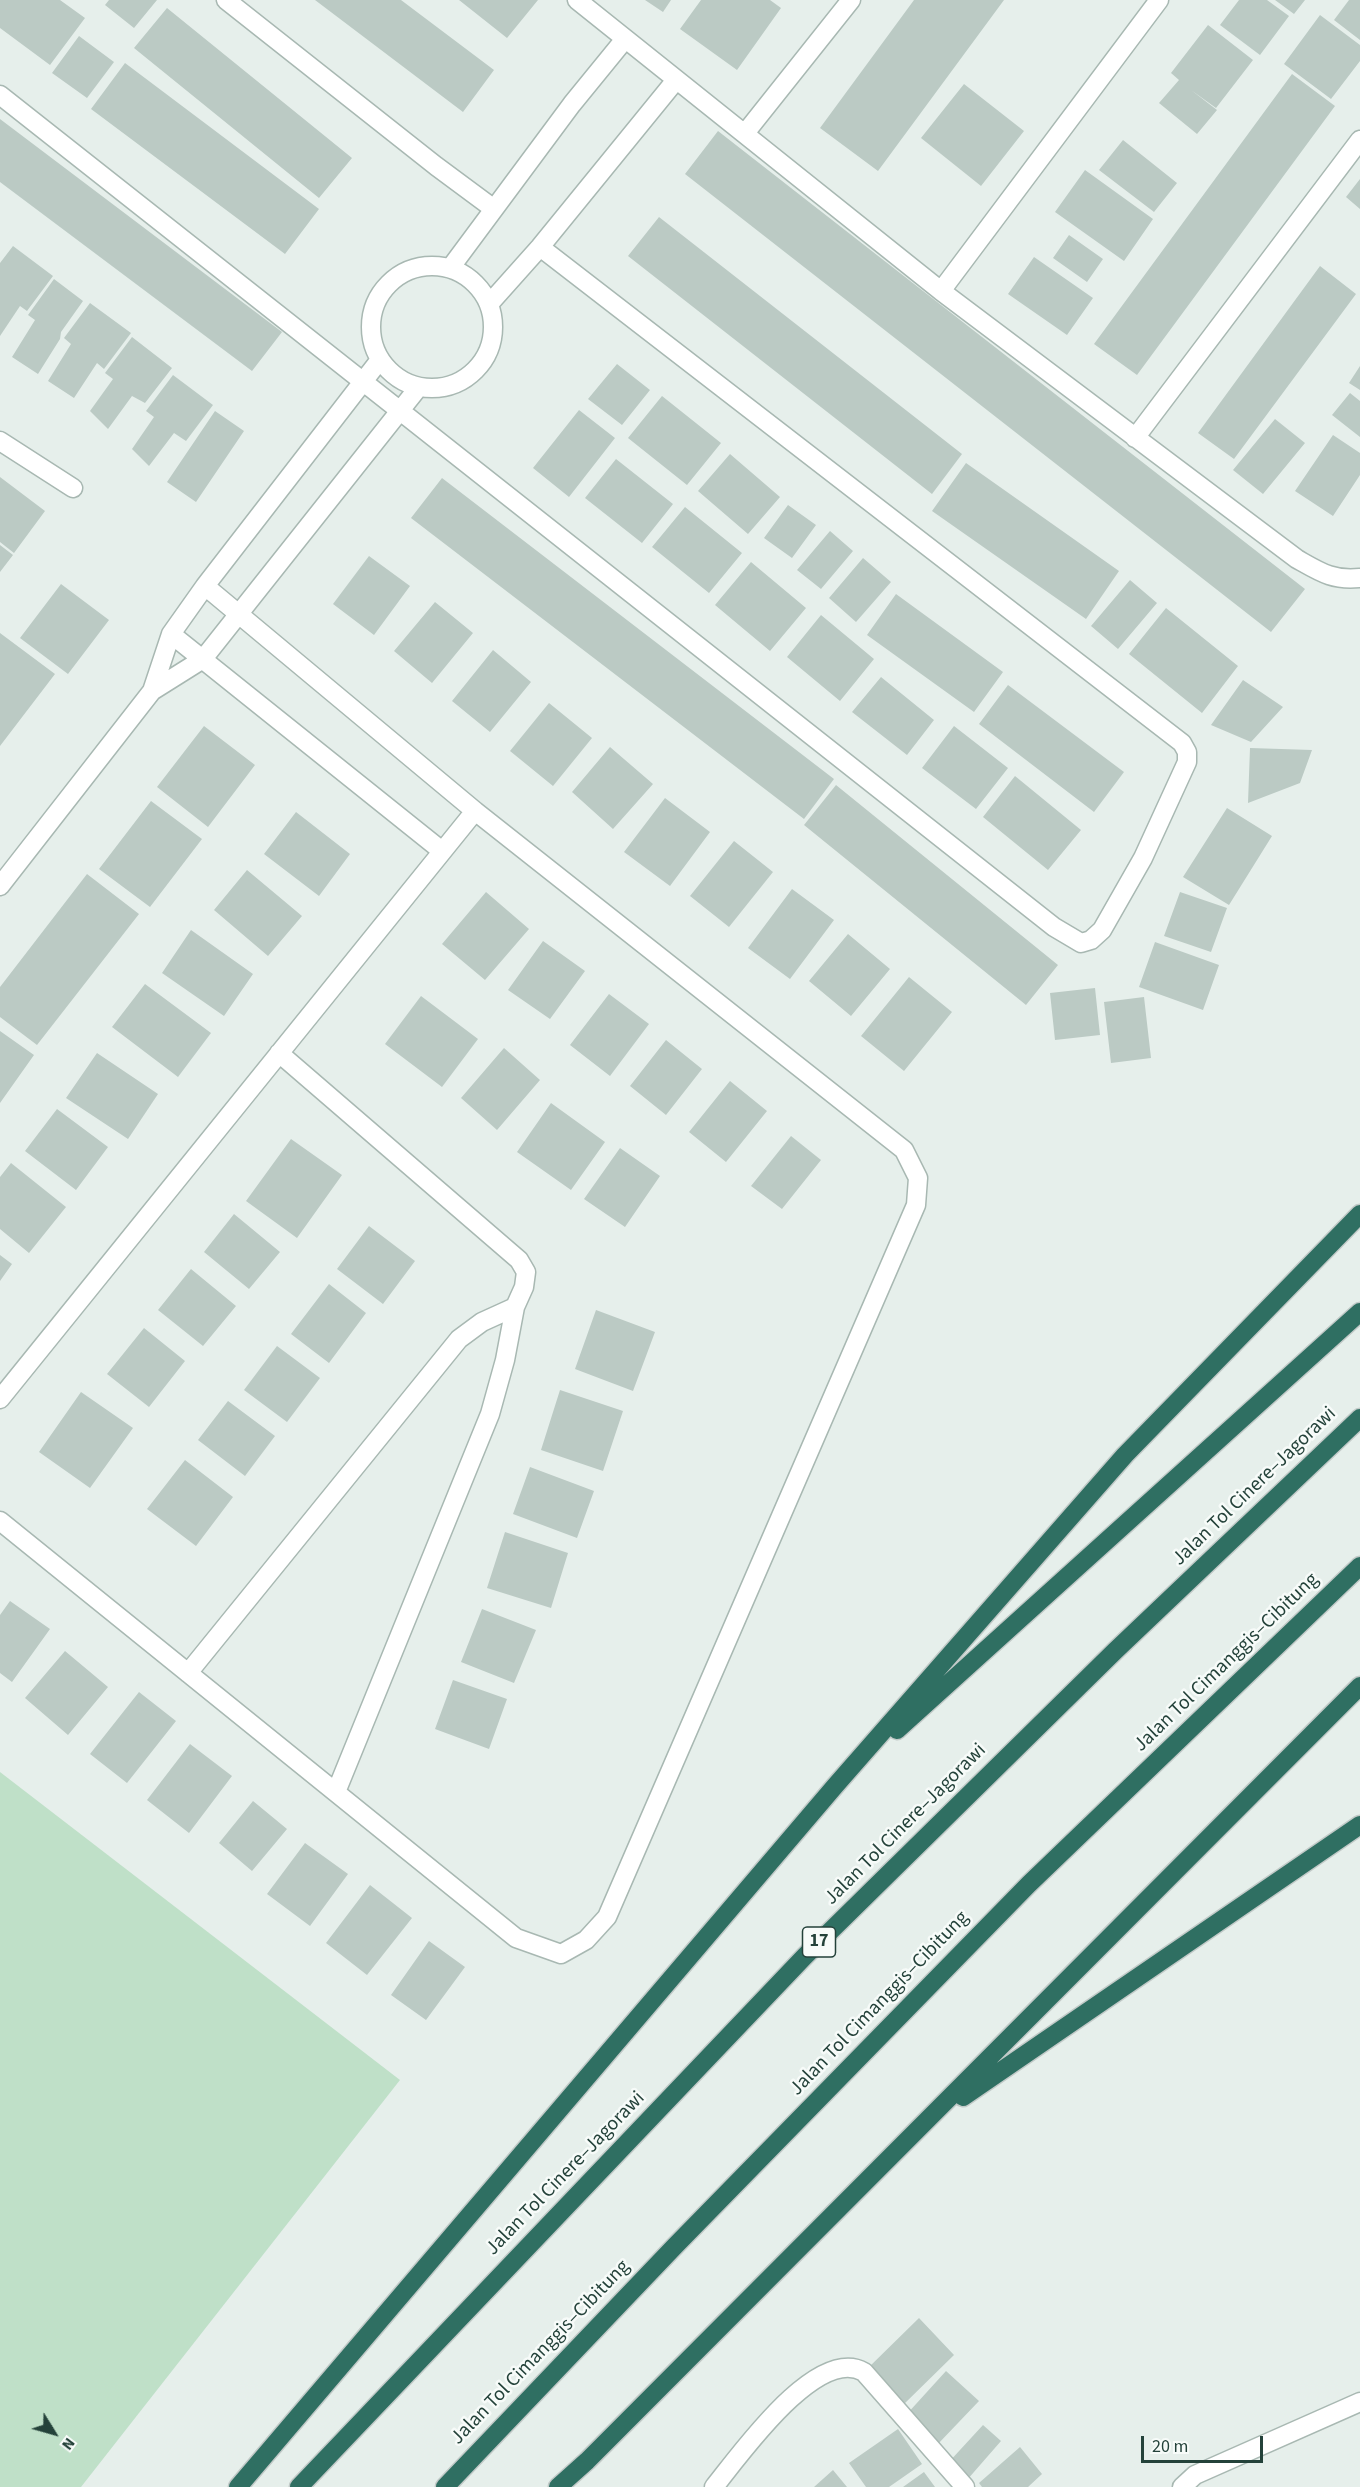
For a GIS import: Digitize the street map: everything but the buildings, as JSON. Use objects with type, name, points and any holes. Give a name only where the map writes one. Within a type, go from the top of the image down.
[{"type":"highway","points":[[238,2487],[836,1786],[1125,1455],[1360,1214]]},
{"type":"highway","points":[[836,1786],[1360,1312]]},
{"type":"highway","name":"Jalan Tol Cinere–Jagorawi","points":[[299,2487],[805,1956],[1115,1651],[1360,1418]]},
{"type":"highway","name":"Jalan Tol Cimanggis–Cibitung","points":[[445,2487],[683,2237],[1029,1884],[1360,1566]]},
{"type":"highway","points":[[558,2487],[587,2461],[1360,1686]]},
{"type":"highway","points":[[924,2123],[1360,1825]]},
{"type":"street","points":[[226,0],[494,209]]},
{"type":"street","points":[[577,0],[676,80],[746,132],[942,291],[1297,559],[1322,573],[1342,580],[1360,578]]},
{"type":"street","points":[[746,132],[851,0]]},
{"type":"street","points":[[942,291],[1159,0]]},
{"type":"street","points":[[451,267],[572,104],[626,39]]},
{"type":"street","points":[[489,303],[540,247],[676,80]]},
{"type":"street","points":[[0,95],[1054,927],[1081,943],[1091,940],[1102,930],[1143,858],[1181,778],[1187,762],[1187,752],[1182,743],[540,247]]},
{"type":"street","points":[[1135,438],[1360,140]]},
{"type":"street","points":[[421,266],[451,267],[474,281],[489,303],[493,337],[479,367],[451,386],[418,388],[396,378],[379,361],[369,332],[374,302],[393,278],[421,266]]},
{"type":"street","points":[[0,886],[152,691],[171,634],[205,586],[379,361]]},
{"type":"street","points":[[152,691],[203,659],[418,388]]},
{"type":"street","points":[[0,441],[73,488]]},
{"type":"street","points":[[0,1521],[516,1938],[561,1954],[586,1940],[607,1917],[916,1205],[918,1178],[904,1150],[475,811],[205,586]]},
{"type":"street","points":[[171,634],[442,851]]},
{"type":"street","points":[[0,1398],[475,811]]},
{"type":"street","points":[[279,1053],[519,1260],[526,1272],[524,1287],[515,1307],[505,1360],[490,1414],[336,1792]]},
{"type":"street","points":[[188,1673],[459,1339],[482,1322],[515,1307]]},
{"type":"street","points":[[714,2487],[760,2429],[793,2396],[824,2373],[845,2366],[855,2367],[864,2372],[965,2487]]},
{"type":"street","points":[[1182,2487],[1195,2475],[1360,2402]]},
{"type":"green space","points":[[0,1772],[400,2080],[81,2487],[0,2487]]}]
